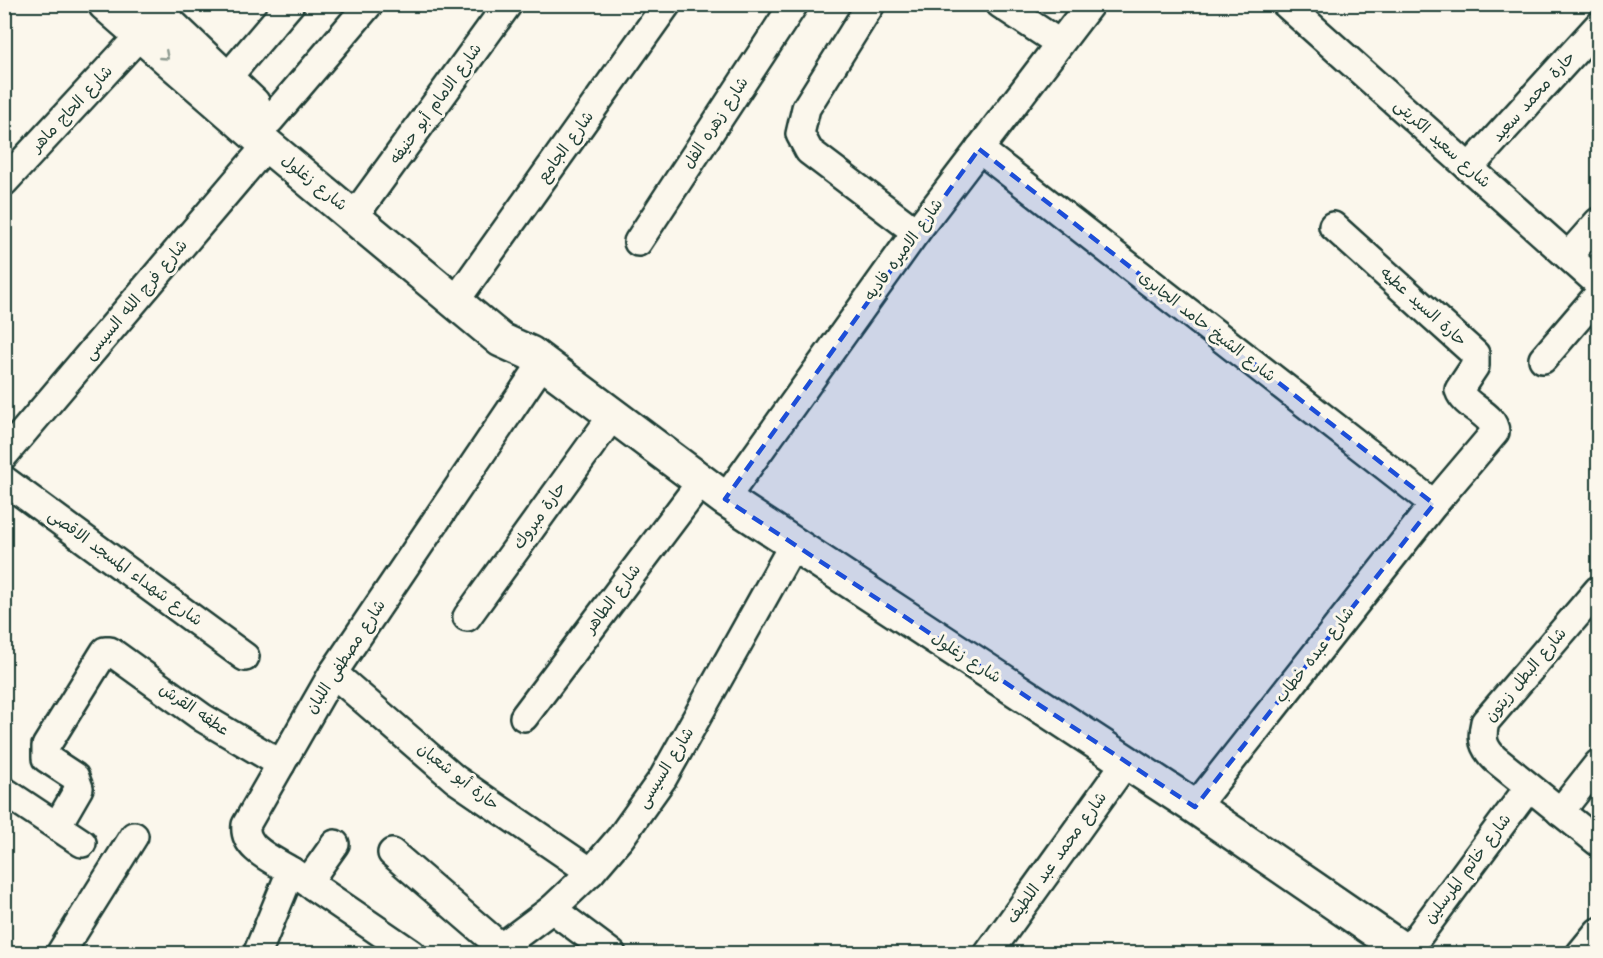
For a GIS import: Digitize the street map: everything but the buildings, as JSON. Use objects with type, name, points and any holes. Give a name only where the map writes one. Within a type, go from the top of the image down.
[{"type":"street","name":"شارع زغلول","points":[[105,4],[144,20],[226,79],[268,132],[363,204],[519,336],[537,357]]},
{"type":"street","points":[[226,79],[290,4]]},
{"type":"street","name":"شارع فرج الله السيسى","points":[[4,455],[268,132],[369,4]]},
{"type":"street","name":"شارع الامام أبو حنيفه","points":[[363,204],[508,4]]},
{"type":"street","name":"شارع الجامع","points":[[464,289],[667,4]]},
{"type":"street","name":"شارع زهره الفل","points":[[638,242],[794,4]]},
{"type":"street","points":[[871,4],[806,108],[800,134],[809,151],[916,232]]},
{"type":"street","points":[[1000,4],[1059,43]]},
{"type":"street","name":"شارع الاميره فاديه","points":[[713,491],[916,232],[1090,4]]},
{"type":"street","name":"شارع سعيد الكريتى","points":[[1286,4],[1599,284]]},
{"type":"street","name":"شارع زغلول","points":[[144,20],[501,340],[537,357],[713,491],[1195,807],[1407,953]]},
{"type":"street","name":"شارع الحاج ماهر","points":[[4,182],[144,20]]},
{"type":"street","name":"حارة محمد سعيد","points":[[1469,168],[1599,26]]},
{"type":"street","name":"شارع الشيخ حامد الجابرى","points":[[979,149],[1434,504]]},
{"type":"street","points":[[1568,256],[1599,222]]},
{"type":"street","name":"حارة السيد عطيه","points":[[1333,226],[1475,354],[1475,366],[1459,390],[1461,397],[1493,423],[1496,432],[1434,504]]},
{"type":"street","points":[[1543,358],[1599,295]]},
{"type":"street","name":"شارع مصطفى اللبان","points":[[299,877],[253,847],[245,832],[246,825],[333,673],[537,357]]},
{"type":"street","name":"حارة مبروك","points":[[467,617],[614,415]]},
{"type":"street","name":"شارع شهداء المسجد الاقصى","points":[[4,480],[245,657]]},
{"type":"street","name":"شارع الطاهر","points":[[524,717],[713,491]]},
{"type":"street","name":"شارع عبده خطاب","points":[[1195,807],[1434,504]]},
{"type":"street","name":"شارع السيسى","points":[[496,950],[552,909],[591,873],[621,837],[663,778],[794,545]]},
{"type":"street","name":"شارع البطل زيتون","points":[[1599,590],[1485,722],[1482,736],[1485,749],[1599,842]]},
{"type":"street","name":"عطفه القرش","points":[[57,826],[79,789],[75,777],[46,758],[46,746],[100,656],[110,651],[203,718],[281,764]]},
{"type":"street","name":"حارة أبو شعبان","points":[[333,673],[455,779],[591,873]]},
{"type":"street","name":"شارع محمد عبد اللطيف","points":[[988,954],[1126,762]]},
{"type":"street","points":[[1560,812],[1599,764]]},
{"type":"street","name":"شارع خاتم المرسلين","points":[[1407,953],[1529,787]]},
{"type":"street","points":[[4,791],[82,843]]},
{"type":"street","points":[[60,954],[134,836]]},
{"type":"street","points":[[258,954],[299,877],[335,844]]},
{"type":"street","points":[[392,853],[496,950]]},
{"type":"street","points":[[299,877],[412,954]]},
{"type":"street","points":[[552,909],[612,954]]},
{"type":"street","points":[[1580,954],[1599,932]]},
{"type":"highlighted area","points":[[979,149],[1434,504],[1195,807],[725,499]]}]
